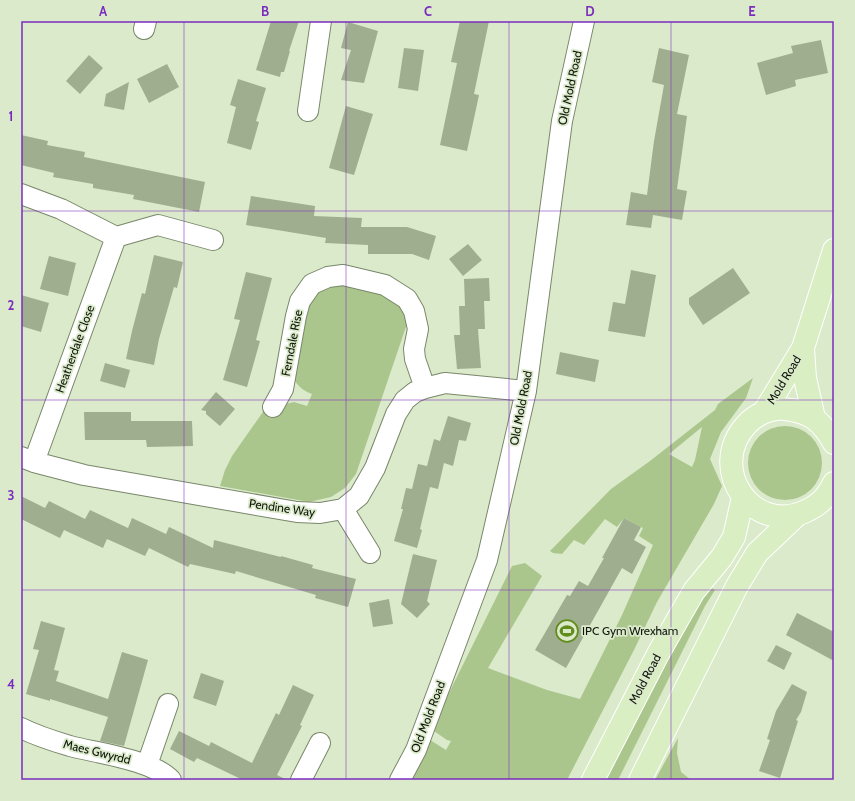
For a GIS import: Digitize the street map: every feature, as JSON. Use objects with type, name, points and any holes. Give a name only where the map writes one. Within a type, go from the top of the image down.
[{"type":"main road","name":"Mold Road","points":[[764,412],[803,348],[834,250]]},
{"type":"main road","name":"Mold Road","points":[[803,348],[805,378],[814,418]]},
{"type":"main road","points":[[834,443],[827,430],[814,418],[799,410],[781,408],[764,412],[750,420],[739,433],[732,449],[731,466],[734,483],[743,497],[755,507],[768,514],[783,516],[798,514],[814,508],[826,496],[834,482]]},
{"type":"main road","name":"Mold Road","points":[[593,780],[658,654],[694,591],[722,557],[734,536],[743,497]]},
{"type":"main road","points":[[640,780],[737,586],[757,553],[798,514]]},
{"type":"street","points":[[308,111],[321,21]]},
{"type":"street","name":"Old Mold Road","points":[[400,780],[416,750],[487,560],[526,392],[562,121],[584,21]]},
{"type":"street","points":[[21,194],[61,209],[116,237],[158,226],[213,240]]},
{"type":"street","name":"Heatherdale Close","points":[[27,459],[116,237]]},
{"type":"street","name":"Ferndale Rise","points":[[273,407],[283,389],[300,301],[312,284],[328,277],[343,275],[385,285],[407,299],[414,311],[418,329],[414,349],[415,359],[425,388]]},
{"type":"street","name":"Pendine Way","points":[[27,459],[84,475],[297,512],[320,514],[343,509],[359,496],[375,468],[396,414],[405,400],[415,392],[445,383],[526,392]]},
{"type":"street","points":[[343,509],[370,553]]},
{"type":"street","points":[[147,765],[168,704]]},
{"type":"street","name":"Maes Gwyrdd","points":[[21,728],[37,736],[70,746],[147,765],[171,780]]},
{"type":"street","points":[[301,780],[319,757]]},
{"type":"green space","points":[[332,282],[381,293],[395,298],[409,318],[356,474],[345,488],[331,497],[309,502],[220,486],[225,470],[232,456],[265,409],[294,402],[307,406],[312,394],[301,388],[293,378],[302,319],[317,287]]},
{"type":"green space","points":[[753,378],[746,398],[721,432],[710,459],[722,486],[714,504],[657,602],[567,780],[407,780],[427,738],[446,750],[451,741],[447,740],[431,729],[512,566],[525,563],[542,576],[488,668],[547,690],[580,699],[622,615],[653,545],[639,536],[643,528],[624,518],[617,527],[605,519],[584,545],[574,540],[562,554],[553,553],[550,551],[611,489],[650,461],[715,410],[718,404]],"holes":[[[702,427],[695,460],[692,467],[669,454]]]},
{"type":"green space","points":[[778,426],[792,426],[806,432],[816,442],[822,456],[820,477],[816,484],[806,494],[792,500],[778,500],[764,494],[754,484],[748,470],[748,456],[754,442],[764,432]]},
{"type":"green space","points":[[710,587],[715,590],[705,606],[618,780],[603,780],[689,619]]},
{"type":"green space","points":[[678,738],[677,753],[681,772],[691,780],[655,780]]},
{"type":"building","points":[[271,21],[299,21],[284,72],[281,72],[280,77],[256,70]]},
{"type":"building","points":[[460,21],[489,21],[474,94],[479,95],[467,151],[440,145],[457,63],[451,62]]},
{"type":"building","points":[[348,22],[378,31],[364,83],[341,80],[351,50],[341,48]]},
{"type":"building","points":[[821,40],[828,73],[795,80],[796,86],[766,95],[757,63],[793,53],[791,46]]},
{"type":"building","points":[[404,48],[424,50],[418,91],[398,88]]},
{"type":"building","points":[[659,48],[689,55],[677,114],[687,116],[677,189],[687,191],[682,220],[653,215],[651,228],[626,225],[631,192],[647,195],[654,141],[664,85],[652,82]]},
{"type":"building","points":[[89,55],[103,68],[80,94],[66,81]]},
{"type":"building","points":[[167,64],[179,87],[149,103],[137,79]]},
{"type":"building","points":[[238,79],[266,88],[256,121],[259,122],[251,150],[227,143],[236,107],[230,105]]},
{"type":"building","points":[[129,82],[124,110],[104,106],[106,94]]},
{"type":"building","points":[[346,106],[373,114],[354,175],[329,168]]},
{"type":"building","points":[[21,135],[48,141],[47,145],[85,152],[84,157],[205,182],[199,212],[133,199],[134,195],[93,188],[93,184],[53,177],[54,173],[21,165]]},
{"type":"building","points":[[251,196],[315,206],[314,216],[362,218],[361,227],[407,227],[436,236],[429,260],[412,254],[368,254],[368,245],[325,243],[326,238],[246,225]]},
{"type":"building","points":[[468,244],[482,260],[463,276],[449,259]]},
{"type":"building","points":[[154,255],[183,262],[177,288],[174,287],[159,339],[154,365],[126,359],[142,293],[145,294]]},
{"type":"building","points":[[49,256],[76,263],[68,296],[40,289]]},
{"type":"building","points":[[733,268],[750,293],[703,325],[689,304],[689,298]]},
{"type":"building","points":[[631,270],[656,275],[645,337],[608,331],[613,302],[625,304]]},
{"type":"building","points":[[246,272],[272,278],[256,340],[260,341],[247,387],[223,380],[240,320],[234,319]]},
{"type":"building","points":[[489,278],[490,301],[484,301],[485,329],[478,329],[481,368],[457,369],[454,335],[460,335],[459,306],[465,306],[464,279]]},
{"type":"building","points":[[21,295],[49,303],[41,332],[21,326]]},
{"type":"building","points":[[560,352],[599,360],[595,382],[556,374]]},
{"type":"building","points":[[105,363],[130,370],[125,388],[100,381]]},
{"type":"building","points":[[216,392],[235,409],[220,426],[206,414],[206,411],[201,410]]},
{"type":"building","points":[[84,412],[131,412],[131,421],[192,421],[193,446],[147,447],[146,440],[85,440]]},
{"type":"building","points":[[448,416],[471,423],[466,441],[459,440],[453,466],[444,463],[438,489],[430,487],[417,548],[394,541],[403,509],[401,509],[406,488],[412,489],[418,464],[427,466],[434,439],[440,441]]},
{"type":"building","points":[[21,496],[45,508],[49,501],[85,519],[90,510],[128,528],[132,518],[166,534],[169,527],[213,548],[214,540],[281,556],[313,565],[312,568],[356,579],[348,607],[315,598],[316,595],[236,571],[235,574],[190,564],[188,567],[149,548],[145,556],[107,539],[103,548],[64,530],[60,538],[21,519]]},
{"type":"building","points":[[624,518],[641,527],[634,540],[646,547],[632,574],[622,568],[566,668],[535,650],[567,595],[570,596],[579,581],[588,586]]},
{"type":"building","points":[[413,554],[437,560],[427,601],[430,604],[417,618],[401,604]]},
{"type":"building","points":[[389,599],[393,624],[373,627],[369,603]]},
{"type":"building","points":[[797,613],[834,632],[834,661],[786,635]]},
{"type":"building","points":[[41,621],[65,628],[54,670],[59,671],[56,681],[108,699],[122,652],[148,660],[124,746],[100,741],[108,717],[50,699],[50,701],[26,694],[39,650],[33,649]]},
{"type":"building","points":[[776,645],[792,653],[784,670],[767,661]]},
{"type":"building","points":[[201,673],[224,681],[216,706],[193,698]]},
{"type":"building","points":[[792,684],[807,692],[801,712],[796,720],[798,721],[780,778],[759,771],[770,740],[767,739],[776,711]]},
{"type":"building","points":[[293,685],[314,695],[300,725],[302,726],[277,775],[287,780],[243,780],[197,758],[194,762],[170,749],[179,731],[209,746],[211,742],[252,763],[276,713],[279,715]]},
{"type":"place","name":"IPC Gym Wrexham","points":[[567,631]]}]
